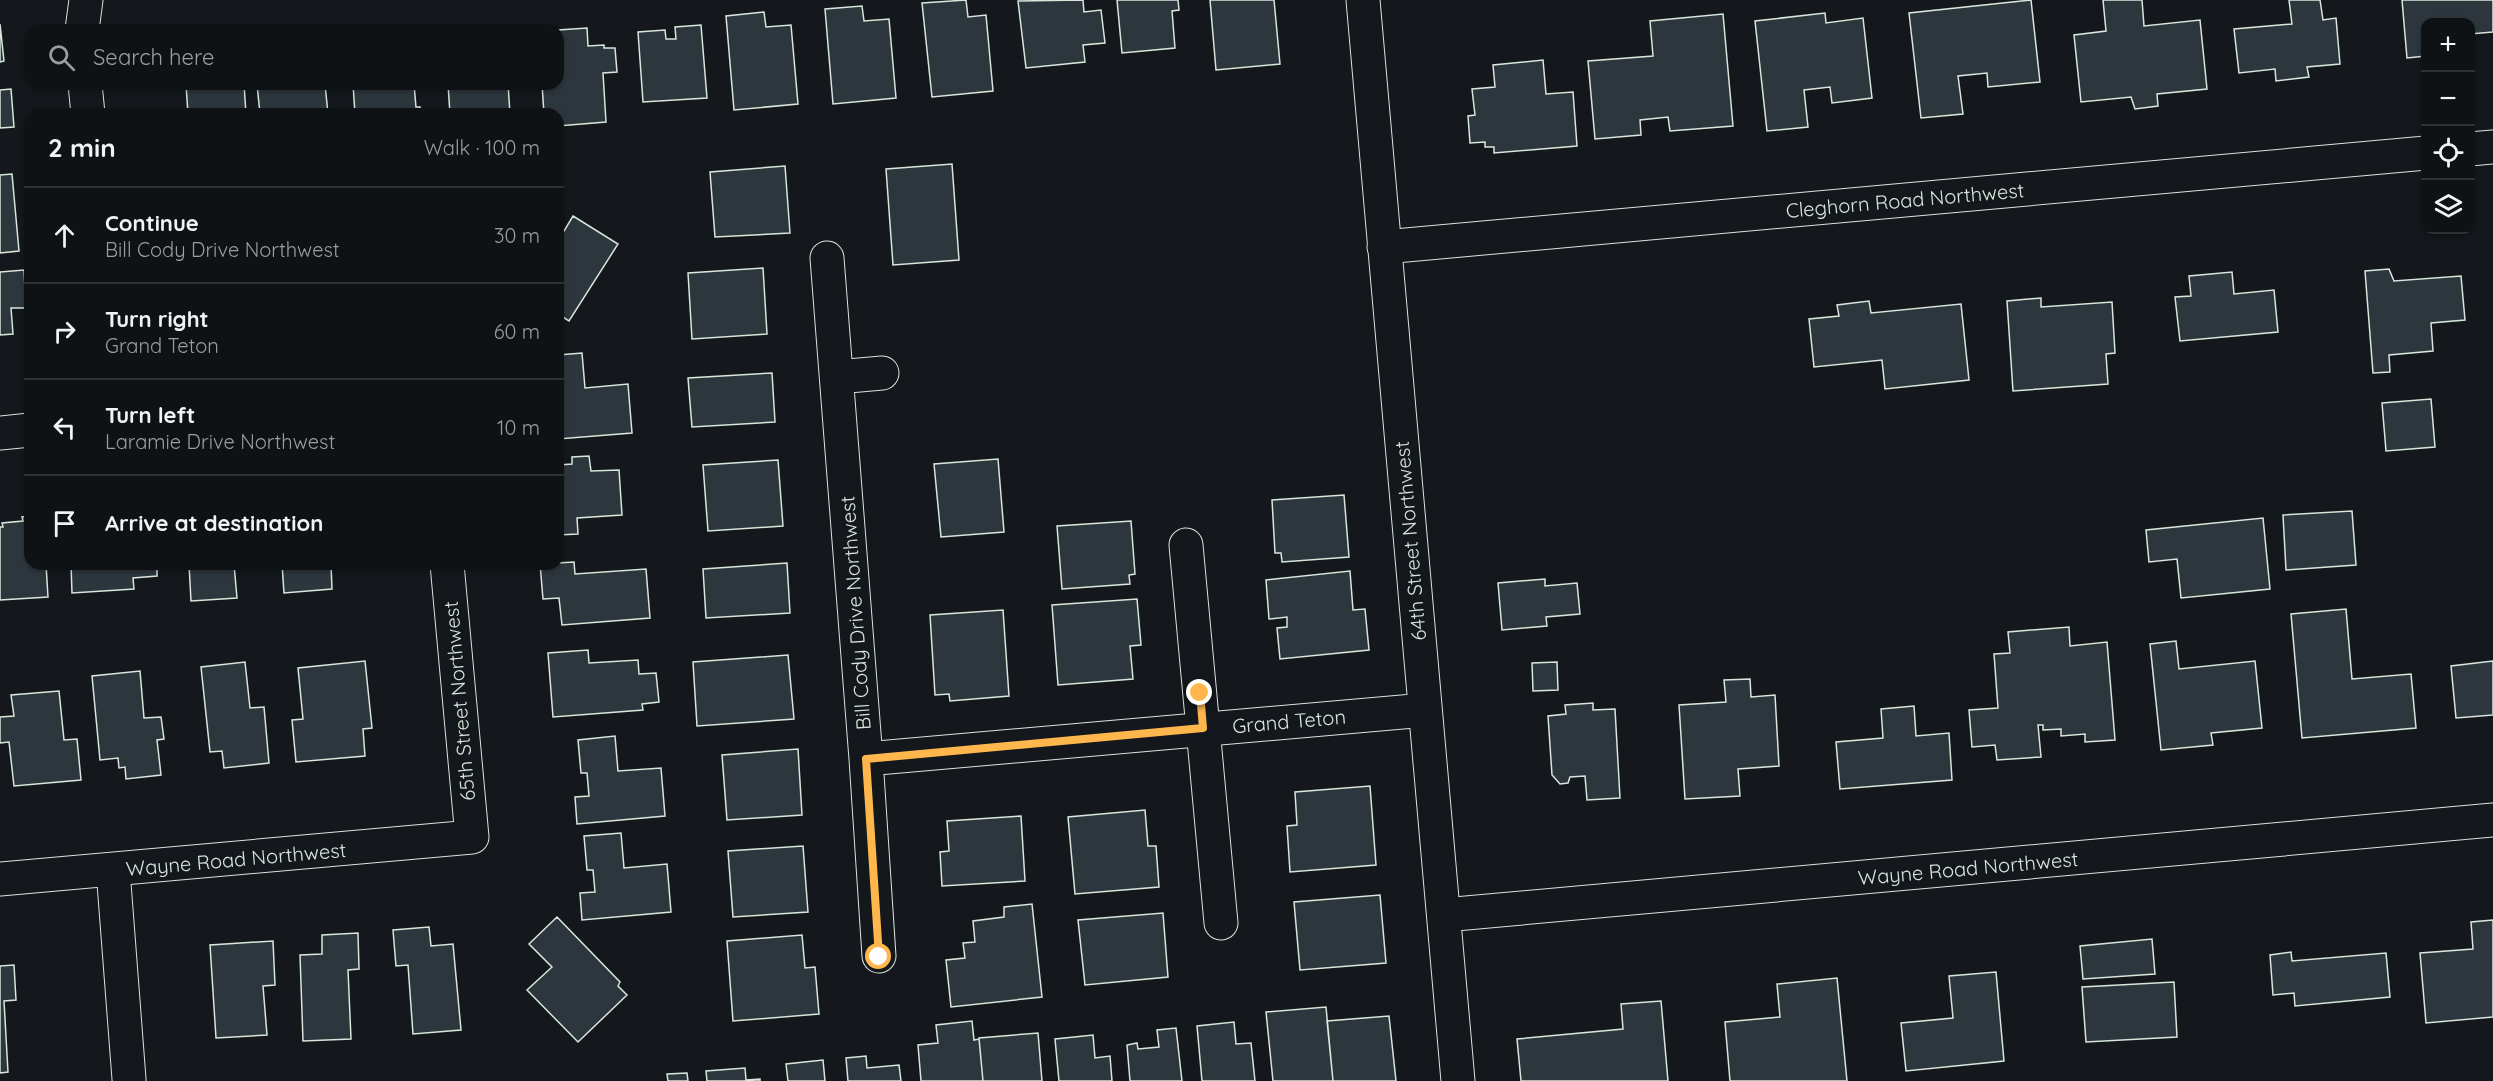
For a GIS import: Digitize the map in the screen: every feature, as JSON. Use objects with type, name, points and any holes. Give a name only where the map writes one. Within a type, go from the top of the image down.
[{"type":"street","points":[[83,24],[87,0]]},
{"type":"street","name":"64th Street Northwest","points":[[1363,0],[1458,1081]]},
{"type":"street","points":[[86,90],[87,108]]},
{"type":"street","points":[[2475,149],[2493,147]]},
{"type":"street","name":"Cleghorn Road Northwest","points":[[1384,247],[2421,153]]},
{"type":"street","name":"Bill Cody Drive Northwest","points":[[827,258],[879,957]]},
{"type":"street","points":[[837,377],[882,373]]},
{"type":"street","points":[[0,433],[24,431]]},
{"type":"street","points":[[1186,545],[1221,923]]},
{"type":"street","name":"65th Street Northwest","points":[[448,570],[472,837]]},
{"type":"street","name":"Grand Teton","points":[[866,759],[1425,710]]},
{"type":"street","name":"Wayne Road Northwest","points":[[1444,915],[2493,820]]},
{"type":"street","name":"Wayne Road Northwest","points":[[0,879],[472,837]]},
{"type":"street","points":[[113,870],[129,1079]]},
{"type":"building","points":[[966,0],[968,17],[986,15],[993,91],[932,97],[922,3]]},
{"type":"building","points":[[1083,0],[1084,12],[1101,10],[1105,43],[1083,45],[1085,62],[1026,68],[1018,1]]},
{"type":"building","points":[[1117,0],[1178,0],[1179,10],[1172,11],[1175,48],[1122,53]]},
{"type":"building","points":[[1210,0],[1274,0],[1280,64],[1216,70]]},
{"type":"building","points":[[2031,0],[2040,82],[1988,87],[1987,73],[1958,76],[1963,114],[1921,118],[1909,13]]},
{"type":"building","points":[[2103,0],[2142,0],[2144,26],[2200,20],[2207,89],[2157,94],[2158,106],[2135,109],[2131,97],[2081,102],[2074,35],[2106,31]]},
{"type":"building","points":[[2289,0],[2320,0],[2323,20],[2336,18],[2340,64],[2307,67],[2309,77],[2276,81],[2275,69],[2239,73],[2234,29],[2292,24]]},
{"type":"building","points":[[2402,0],[2493,0],[2493,32],[2475,34],[2475,18],[2421,18],[2421,57],[2407,58]]},
{"type":"building","points":[[862,6],[864,21],[889,19],[896,98],[833,104],[825,9]]},
{"type":"building","points":[[764,12],[766,27],[791,25],[798,104],[734,110],[726,16]]},
{"type":"building","points":[[1825,13],[1826,23],[1863,18],[1872,98],[1832,103],[1830,87],[1804,90],[1808,127],[1767,131],[1755,21]]},
{"type":"building","points":[[1723,14],[1733,126],[1670,131],[1668,117],[1640,120],[1641,135],[1595,139],[1588,61],[1653,56],[1650,21]]},
{"type":"building","points":[[0,24],[4,61],[0,62]]},
{"type":"building","points":[[701,25],[707,98],[643,102],[638,32],[665,30],[666,39],[676,39],[675,27]]},
{"type":"building","points":[[587,28],[588,46],[604,45],[604,48],[615,48],[617,72],[603,73],[606,122],[564,126],[564,108],[544,108],[542,90],[564,90],[564,30]]},
{"type":"building","points":[[1543,60],[1546,94],[1573,92],[1577,146],[1494,153],[1494,147],[1485,147],[1485,142],[1470,143],[1468,116],[1475,115],[1472,89],[1495,87],[1493,65]]},
{"type":"building","points":[[11,89],[14,127],[0,128],[0,90]]},
{"type":"building","points":[[186,90],[244,90],[246,108],[188,108]]},
{"type":"building","points":[[258,90],[326,90],[327,108],[259,108]]},
{"type":"building","points":[[353,90],[415,90],[416,107],[420,108],[355,108]]},
{"type":"building","points":[[448,90],[508,90],[510,108],[450,108]]},
{"type":"building","points":[[952,164],[959,260],[893,265],[886,169]]},
{"type":"building","points":[[785,166],[790,233],[715,237],[710,172]]},
{"type":"building","points":[[12,174],[19,251],[0,253],[0,175]]},
{"type":"building","points":[[573,216],[618,244],[569,321],[564,318],[564,231]]},
{"type":"building","points":[[763,268],[767,334],[692,339],[688,273]]},
{"type":"building","points":[[2389,269],[2394,281],[2461,276],[2465,320],[2431,323],[2433,351],[2389,355],[2390,372],[2373,373],[2365,271]]},
{"type":"building","points":[[24,270],[24,308],[11,308],[13,334],[0,335],[0,272]]},
{"type":"building","points":[[2232,272],[2234,294],[2274,290],[2278,332],[2180,341],[2175,297],[2191,296],[2189,276]]},
{"type":"building","points":[[2041,298],[2041,307],[2112,302],[2115,353],[2106,354],[2108,384],[2013,391],[2007,301]]},
{"type":"building","points":[[1869,301],[1871,313],[1961,304],[1969,380],[1885,389],[1882,360],[1814,367],[1809,319],[1839,316],[1837,305]]},
{"type":"building","points":[[582,353],[585,388],[628,384],[632,433],[564,439],[564,354]]},
{"type":"building","points":[[772,373],[775,422],[692,427],[688,378]]},
{"type":"building","points":[[2431,399],[2435,447],[2386,451],[2382,403]]},
{"type":"building","points":[[589,456],[591,471],[619,470],[622,515],[577,518],[578,534],[564,535],[564,465],[572,464],[572,457]]},
{"type":"building","points":[[998,459],[1004,532],[941,537],[934,464]]},
{"type":"building","points":[[778,460],[783,526],[708,531],[703,465]]},
{"type":"building","points":[[1344,495],[1349,557],[1282,562],[1281,553],[1275,553],[1272,500]]},
{"type":"building","points":[[2352,511],[2356,565],[2286,570],[2283,515]]},
{"type":"building","points":[[22,517],[24,517],[24,570],[46,570],[48,597],[0,600],[0,527],[3,527],[2,523],[23,521]]},
{"type":"building","points":[[2263,518],[2270,589],[2181,598],[2177,559],[2149,562],[2146,530]]},
{"type":"building","points":[[1131,521],[1135,574],[1129,575],[1130,584],[1062,589],[1057,526]]},
{"type":"building","points":[[574,562],[575,574],[646,569],[650,618],[562,625],[559,598],[543,599],[541,570],[564,570],[564,563]]},
{"type":"building","points":[[787,563],[790,613],[706,618],[703,569]]},
{"type":"building","points":[[71,570],[157,570],[157,576],[133,578],[134,589],[72,593]]},
{"type":"building","points":[[189,570],[235,570],[237,598],[191,601]]},
{"type":"building","points":[[282,570],[331,570],[332,589],[284,593]]},
{"type":"building","points":[[1350,571],[1353,610],[1365,609],[1369,650],[1280,659],[1277,628],[1287,627],[1287,617],[1269,619],[1266,580]]},
{"type":"building","points":[[1545,579],[1545,586],[1577,583],[1580,614],[1546,617],[1547,626],[1502,630],[1498,583]]},
{"type":"building","points":[[1137,599],[1141,645],[1130,646],[1133,679],[1058,685],[1052,605]]},
{"type":"building","points":[[2346,609],[2352,679],[2411,674],[2416,728],[2302,738],[2291,614]]},
{"type":"building","points":[[1003,610],[1009,696],[950,701],[949,694],[935,695],[930,615]]},
{"type":"building","points":[[2069,627],[2070,646],[2107,642],[2115,740],[2085,742],[2085,734],[2061,736],[2061,729],[2043,730],[2043,725],[2038,725],[2041,757],[1997,760],[1995,745],[1972,747],[1969,710],[1998,708],[1994,654],[2010,653],[2008,632]]},
{"type":"building","points":[[2176,641],[2179,669],[2255,661],[2262,728],[2211,733],[2213,745],[2161,750],[2150,644]]},
{"type":"building","points":[[588,650],[589,663],[638,660],[639,674],[656,673],[659,702],[642,704],[643,710],[553,717],[548,653]]},
{"type":"building","points":[[788,655],[794,719],[697,726],[693,662]]},
{"type":"building","points":[[365,661],[372,728],[363,729],[365,756],[296,762],[292,720],[303,719],[298,668]]},
{"type":"building","points":[[2493,661],[2493,715],[2456,718],[2451,666]]},
{"type":"building","points":[[245,662],[250,708],[264,707],[269,763],[224,768],[222,751],[210,752],[201,667]]},
{"type":"building","points":[[1557,662],[1558,690],[1533,691],[1532,663]]},
{"type":"building","points":[[140,671],[144,718],[161,717],[164,739],[157,740],[161,775],[126,779],[125,767],[119,768],[118,758],[100,760],[92,676]]},
{"type":"building","points":[[1750,679],[1751,697],[1775,695],[1779,766],[1738,769],[1740,796],[1685,799],[1679,705],[1726,702],[1724,680]]},
{"type":"building","points":[[59,691],[64,740],[77,739],[81,780],[14,786],[9,742],[0,743],[0,717],[14,716],[11,695]]},
{"type":"building","points":[[1593,703],[1593,710],[1615,709],[1620,798],[1587,800],[1585,776],[1570,777],[1568,783],[1560,784],[1552,775],[1548,716],[1566,714],[1565,705]]},
{"type":"building","points":[[1914,706],[1916,736],[1949,733],[1952,780],[1840,789],[1836,742],[1883,738],[1881,709]]},
{"type":"building","points":[[615,736],[618,771],[661,768],[665,816],[577,824],[575,797],[589,796],[587,773],[581,773],[578,740]]},
{"type":"building","points":[[798,749],[802,815],[727,820],[722,755]]},
{"type":"building","points":[[1370,786],[1376,865],[1290,872],[1287,826],[1297,825],[1295,792]]},
{"type":"building","points":[[1145,810],[1148,846],[1156,846],[1159,887],[1075,894],[1068,817]]},
{"type":"building","points":[[1021,816],[1025,881],[942,886],[940,852],[949,851],[947,821]]},
{"type":"building","points":[[621,833],[624,868],[667,864],[671,912],[582,920],[580,893],[595,892],[593,870],[587,870],[584,836]]},
{"type":"building","points":[[803,846],[808,912],[733,917],[728,851]]},
{"type":"building","points":[[1380,895],[1386,963],[1300,970],[1294,902]]},
{"type":"building","points":[[1032,904],[1042,997],[951,1007],[946,960],[965,958],[963,943],[975,942],[973,921],[1004,917],[1004,907]]},
{"type":"building","points":[[1163,913],[1168,977],[1085,985],[1078,920]]},
{"type":"building","points":[[557,917],[620,982],[618,986],[627,995],[578,1042],[527,990],[552,967],[529,944]]},
{"type":"building","points":[[2493,920],[2493,1017],[2426,1023],[2420,953],[2473,949],[2471,922]]},
{"type":"building","points":[[429,927],[431,946],[453,944],[461,1030],[413,1034],[408,965],[396,966],[393,930]]},
{"type":"building","points":[[358,933],[359,969],[348,970],[351,1039],[303,1041],[300,955],[322,954],[322,935]]},
{"type":"building","points":[[802,935],[805,968],[815,967],[819,1014],[733,1021],[727,941]]},
{"type":"building","points":[[2152,939],[2155,974],[2083,979],[2080,946]]},
{"type":"building","points":[[273,941],[275,985],[263,986],[267,1035],[216,1038],[210,945]]},
{"type":"building","points":[[2291,952],[2292,961],[2386,953],[2390,997],[2295,1006],[2294,993],[2273,995],[2270,955]]},
{"type":"building","points":[[14,965],[16,1000],[4,1001],[8,1072],[0,1073],[0,966]]},
{"type":"building","points":[[1996,972],[2004,1061],[1906,1071],[1901,1023],[1953,1018],[1949,976]]},
{"type":"building","points":[[1837,978],[1847,1081],[1730,1081],[1725,1022],[1780,1017],[1777,984]]},
{"type":"building","points":[[2174,982],[2177,1037],[2086,1042],[2082,987]]},
{"type":"building","points":[[1661,1001],[1668,1081],[1521,1081],[1517,1039],[1623,1029],[1621,1004]]},
{"type":"building","points":[[1326,1007],[1333,1081],[1273,1081],[1266,1012]]},
{"type":"building","points":[[1389,1016],[1396,1081],[1333,1081],[1327,1021]]},
{"type":"building","points":[[972,1021],[974,1040],[979,1039],[983,1081],[921,1081],[918,1045],[938,1043],[936,1025]]},
{"type":"building","points":[[1234,1022],[1236,1044],[1251,1043],[1255,1081],[1202,1081],[1197,1026]]},
{"type":"building","points":[[1176,1028],[1182,1081],[1130,1081],[1127,1045],[1137,1043],[1138,1049],[1159,1047],[1157,1030]]},
{"type":"building","points":[[1038,1033],[1042,1081],[983,1081],[979,1038]]},
{"type":"building","points":[[1093,1035],[1095,1058],[1110,1056],[1112,1081],[1059,1081],[1055,1039]]},
{"type":"building","points":[[866,1056],[867,1068],[899,1065],[901,1081],[848,1081],[846,1058]]},
{"type":"building","points":[[823,1060],[825,1081],[788,1081],[786,1064]]},
{"type":"building","points":[[745,1068],[746,1080],[760,1079],[760,1081],[707,1081],[706,1071]]},
{"type":"building","points":[[687,1073],[688,1081],[668,1081],[667,1074]]},
{"type":"route","points":[[879,957],[866,759],[1203,728],[1200,693]]}]
